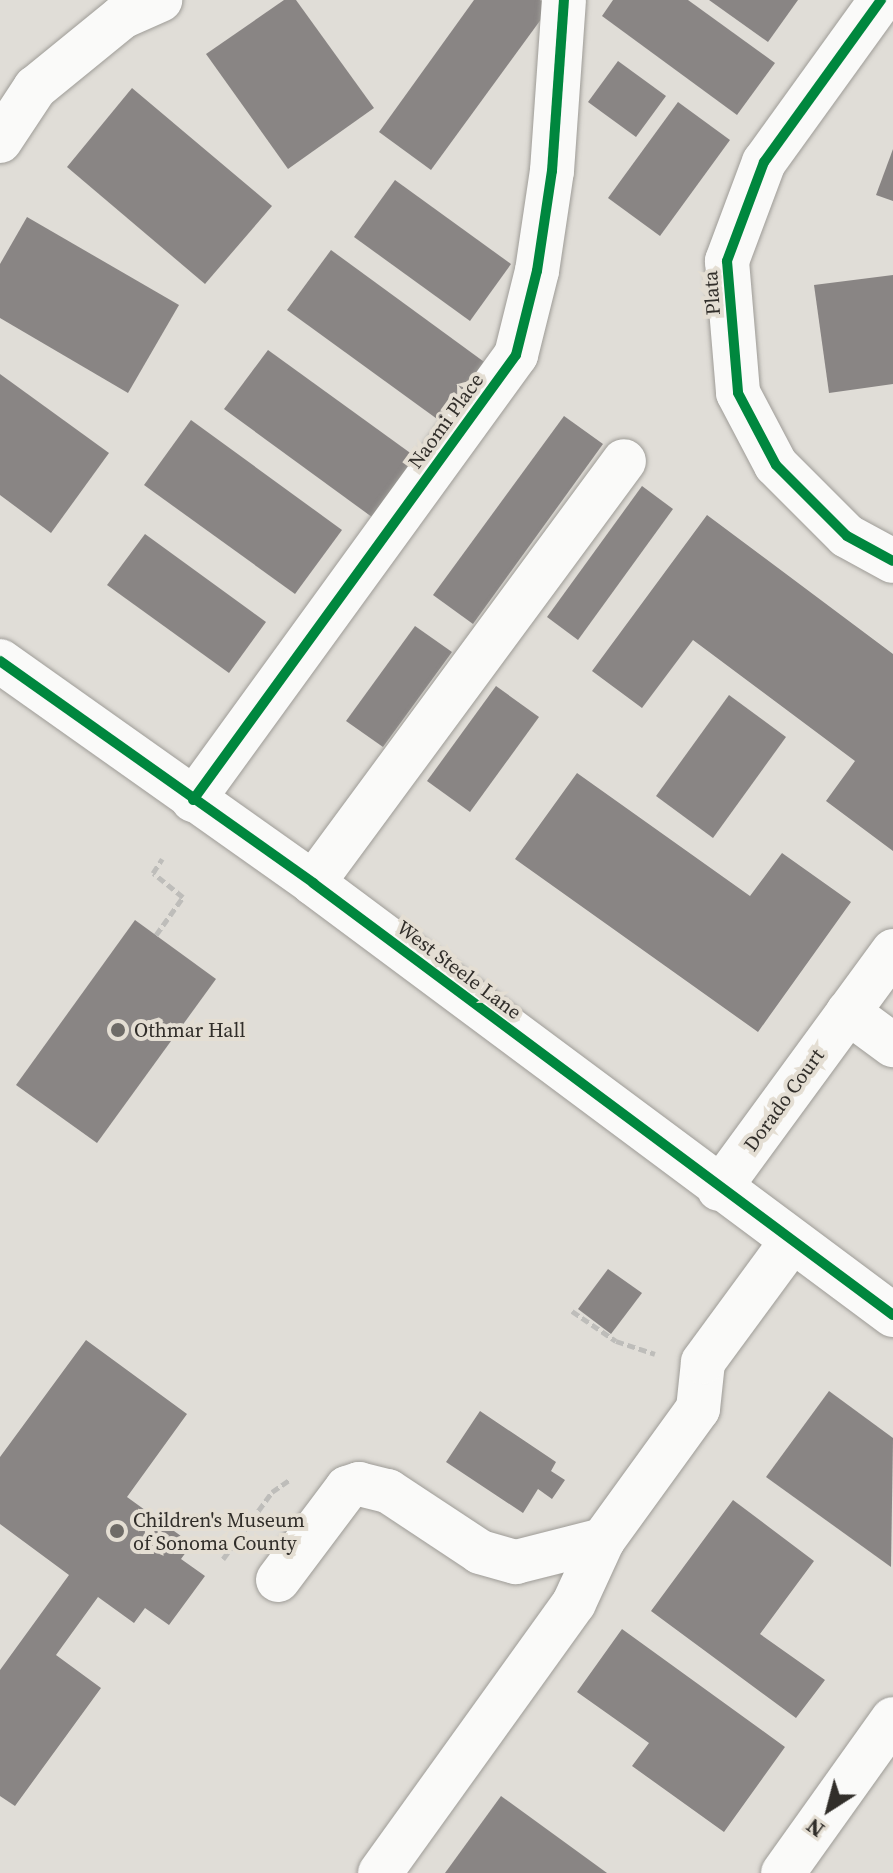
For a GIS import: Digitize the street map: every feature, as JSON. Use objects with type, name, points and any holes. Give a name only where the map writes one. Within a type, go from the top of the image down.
[{"type":"street","points":[[0,141],[35,88],[122,17],[160,0]]},
{"type":"street","name":"Naomi Place","points":[[193,800],[516,355],[537,271],[552,171],[564,0]]},
{"type":"street","name":"Plata","points":[[881,0],[764,162],[727,261],[738,393],[776,465],[847,536],[893,561]]},
{"type":"street","points":[[313,883],[624,461]]},
{"type":"street","name":"West Steele Lane","points":[[0,661],[313,883],[719,1189],[893,1315]]},
{"type":"street","name":"Dorado Court","points":[[719,1189],[893,951]]},
{"type":"street","points":[[848,1012],[893,1045]]},
{"type":"street","points":[[380,1873],[574,1603],[603,1540],[698,1409],[703,1362],[792,1241]]},
{"type":"street","points":[[278,1580],[347,1488],[359,1484],[388,1491],[480,1552],[516,1562],[603,1540]]},
{"type":"street","points":[[783,1873],[893,1719]]},
{"type":"path","points":[[156,935],[183,897],[153,873],[162,859]]},
{"type":"path","points":[[572,1311],[616,1341],[660,1355]]},
{"type":"path","points":[[657,1364],[664,1342]]},
{"type":"path","points":[[223,1559],[272,1492],[295,1476]]},
{"type":"building","points":[[284,0],[296,0],[374,108],[288,169],[206,54]]},
{"type":"building","points":[[474,0],[540,0],[550,7],[431,170],[379,132]]},
{"type":"building","points":[[613,0],[688,0],[775,63],[737,115],[602,16]]},
{"type":"building","points":[[709,0],[798,0],[768,42]]},
{"type":"building","points":[[618,61],[666,96],[636,137],[588,102]]},
{"type":"building","points":[[132,88],[272,206],[205,284],[67,167]]},
{"type":"building","points":[[678,102],[730,140],[660,236],[608,198]]},
{"type":"building","points":[[893,149],[893,201],[876,195]]},
{"type":"building","points":[[395,180],[511,264],[470,321],[354,237]]},
{"type":"building","points":[[27,217],[179,305],[128,393],[0,318],[0,264]]},
{"type":"building","points":[[331,250],[487,364],[444,424],[287,310]]},
{"type":"building","points":[[893,275],[893,384],[829,393],[814,285]]},
{"type":"building","points":[[268,350],[420,460],[376,520],[224,409]]},
{"type":"building","points":[[0,374],[109,453],[51,533],[0,495]]},
{"type":"building","points":[[564,416],[603,444],[473,624],[433,595]]},
{"type":"building","points":[[191,420],[342,530],[295,594],[144,485]]},
{"type":"building","points":[[642,486],[673,509],[578,640],[547,617]]},
{"type":"building","points":[[707,515],[893,654],[893,851],[826,801],[855,761],[693,640],[642,708],[592,671]]},
{"type":"building","points":[[145,534],[266,622],[229,673],[107,585]]},
{"type":"building","points":[[415,626],[452,652],[383,747],[346,721]]},
{"type":"building","points":[[496,686],[539,717],[470,812],[427,781]]},
{"type":"building","points":[[729,695],[786,737],[713,838],[656,796]]},
{"type":"building","points":[[577,773],[750,896],[782,853],[851,902],[758,1032],[515,859]]},
{"type":"building","name":"Othmar Hall","points":[[135,920],[216,979],[97,1143],[16,1085]]},
{"type":"building","points":[[608,1269],[642,1293],[611,1334],[578,1309]]},
{"type":"building","points":[[86,1340],[187,1414],[127,1497],[192,1544],[181,1559],[205,1576],[169,1625],[145,1608],[134,1623],[98,1597],[56,1655],[101,1688],[15,1806],[0,1796],[0,1670],[69,1575],[0,1524],[0,1457]]},
{"type":"building","points":[[829,1391],[893,1438],[891,1567],[766,1477]]},
{"type":"building","points":[[480,1411],[556,1462],[551,1471],[565,1480],[552,1499],[538,1489],[523,1513],[446,1462]]},
{"type":"building","points":[[733,1500],[814,1561],[760,1634],[825,1680],[796,1718],[651,1611]]},
{"type":"building","points":[[622,1629],[785,1747],[724,1832],[632,1766],[649,1743],[577,1692]]},
{"type":"building","points":[[501,1796],[607,1873],[445,1873]]},
{"type":"cycle path","points":[[193,800],[516,355],[537,271],[552,171],[564,0]]},
{"type":"cycle path","points":[[881,0],[764,162],[727,261],[738,393],[776,465],[847,536],[893,561]]},
{"type":"cycle path","points":[[0,661],[313,883],[893,1315]]},
{"type":"place","name":"Othmar Hall","points":[[118,1030]]},
{"type":"place","name":"Children's Museum of Sonoma County","points":[[117,1531]]}]
